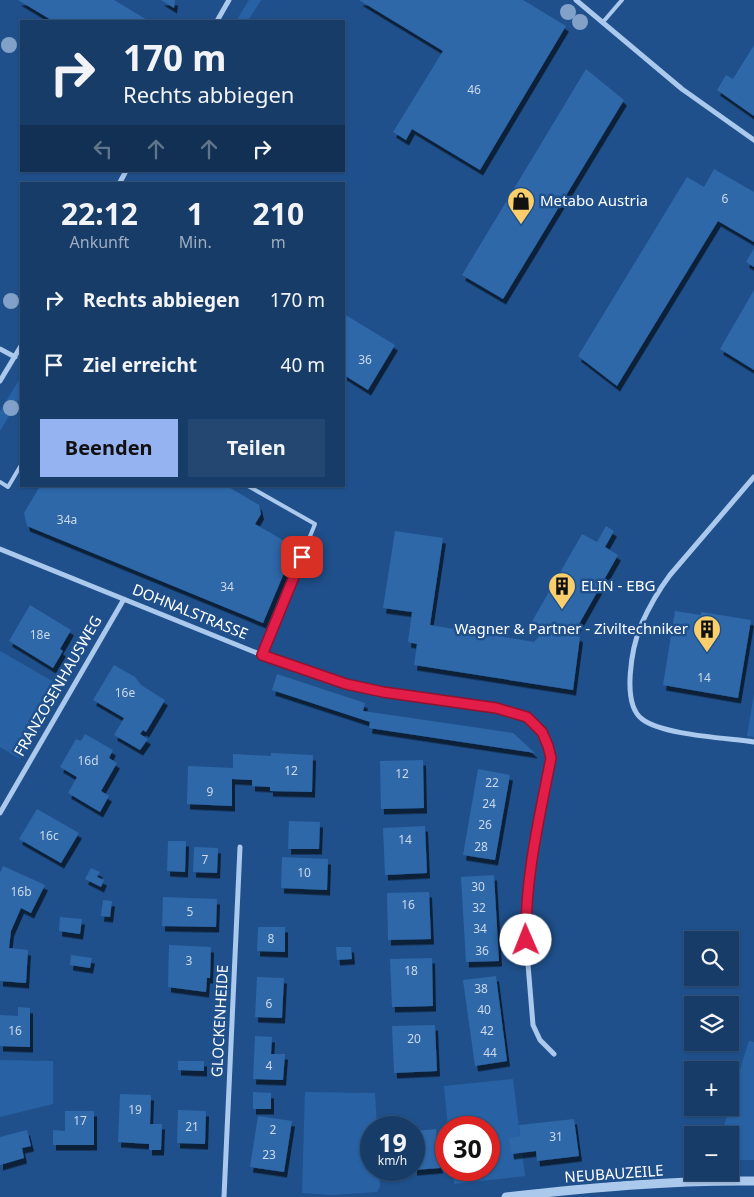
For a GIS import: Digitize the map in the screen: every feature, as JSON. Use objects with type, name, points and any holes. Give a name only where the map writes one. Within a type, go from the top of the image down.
[{"type":"street","points":[[218,20],[229,0]]},
{"type":"street","points":[[576,0],[682,89],[754,140]]},
{"type":"street","points":[[0,381],[20,348]]},
{"type":"street","points":[[0,349],[15,357]]},
{"type":"street","points":[[754,477],[658,591],[640,626],[630,682],[630,701],[634,711],[642,720],[656,727],[670,731],[754,742]]},
{"type":"street","name":"DOHNALSTRASSE","points":[[0,548],[262,655],[346,684],[383,692],[496,708],[527,717],[542,732],[551,758],[529,875],[525,910],[533,1025],[540,1040],[554,1054]]},
{"type":"street","name":"FRANZOSENHAUSWEG","points":[[0,813],[124,599]]},
{"type":"street","name":"GLOCKENHEIDE","points":[[224,1197],[240,847]]},
{"type":"street","name":"NEUBAUZEILE","points":[[506,1197],[592,1188],[715,1181],[754,1181]]},
{"type":"lane","points":[[603,22],[622,0]]},
{"type":"lane","points":[[15,357],[20,360]]},
{"type":"lane","points":[[0,482],[8,487],[20,467]]},
{"type":"lane","points":[[250,487],[315,524],[262,655]]},
{"type":"shaded area","points":[[249,0],[261,0],[249,20],[237,20]]},
{"type":"shaded area","points":[[20,379],[20,398],[0,431],[0,411]]},
{"type":"shaded area","points":[[0,651],[61,686],[20,759],[0,747]]},
{"type":"shaded area","points":[[754,694],[754,737],[747,736]]},
{"type":"shaded area","points":[[749,1041],[754,1042],[754,1160],[739,1160],[739,1126],[724,1126],[727,1116],[739,1116],[739,1072]]},
{"type":"shaded area","points":[[0,1060],[53,1061],[53,1104],[0,1117]]},
{"type":"shaded area","points":[[513,1079],[525,1176],[500,1179],[500,1116],[447,1116],[444,1086]]},
{"type":"shaded area","points":[[305,1092],[375,1093],[376,1116],[360,1116],[360,1181],[380,1181],[377,1192],[332,1195],[302,1193]]},
{"type":"shaded area","points":[[454,1181],[481,1181],[454,1184]]},
{"type":"building","points":[[18,0],[114,0],[147,20],[51,20]]},
{"type":"building","points":[[161,0],[175,0],[174,8]]},
{"type":"building","points":[[359,0],[523,0],[566,26],[480,170],[412,129],[406,140],[393,132],[443,51]]},
{"type":"building","points":[[754,45],[754,116],[717,90],[726,75],[733,79]]},
{"type":"building","points":[[586,69],[624,100],[503,299],[462,275]]},
{"type":"building","points":[[714,169],[754,192],[754,242],[718,221],[617,386],[578,356],[687,177],[704,187]]},
{"type":"building","points":[[754,248],[754,267],[746,262]]},
{"type":"building","points":[[754,290],[754,370],[720,349]]},
{"type":"building","points":[[345,315],[395,345],[368,390],[345,376]]},
{"type":"building","points":[[39,487],[229,487],[259,505],[261,514],[255,524],[295,547],[263,623],[27,526],[24,513]]},
{"type":"building","name":"ELIN - EBG","points":[[606,526],[614,531],[605,547],[618,555],[574,633],[580,637],[573,690],[414,665],[417,644],[408,642],[412,612],[383,608],[395,531],[443,538],[430,625],[534,642],[543,632],[530,625],[582,534],[597,542]]},
{"type":"building","points":[[30,605],[71,630],[60,649],[63,651],[53,668],[9,641]]},
{"type":"building","name":"Wagner & Partner - Ziviltechniker","points":[[675,611],[701,615],[701,612],[751,620],[738,698],[663,685]]},
{"type":"building","points":[[114,665],[135,677],[141,685],[165,700],[146,732],[143,730],[140,734],[148,739],[140,750],[114,735],[124,718],[93,700]]},
{"type":"building","points":[[277,674],[365,703],[363,711],[513,733],[535,753],[369,728],[370,722],[272,690]]},
{"type":"building","points":[[85,734],[113,750],[109,758],[117,763],[101,791],[109,796],[100,812],[68,793],[77,777],[60,767],[76,739],[81,741]]},
{"type":"building","points":[[271,753],[313,755],[312,792],[270,791],[270,787],[252,786],[252,780],[232,779],[232,806],[187,804],[188,766],[233,768],[233,754],[271,756]]},
{"type":"building","points":[[423,760],[424,808],[381,809],[380,761]]},
{"type":"building","points":[[478,769],[510,775],[495,860],[463,855]]},
{"type":"building","points":[[37,809],[79,833],[61,863],[19,839]]},
{"type":"building","points":[[289,821],[320,822],[319,849],[288,849]]},
{"type":"building","points":[[425,826],[427,873],[385,875],[383,828]]},
{"type":"building","points":[[168,841],[186,841],[185,872],[167,871]]},
{"type":"building","points":[[194,847],[218,848],[217,873],[193,872]]},
{"type":"building","points":[[282,857],[328,859],[327,890],[281,888]]},
{"type":"building","points":[[3,866],[45,885],[31,913],[21,908],[11,931],[9,948],[28,950],[26,983],[0,981],[0,873]]},
{"type":"building","points":[[91,868],[100,872],[97,877],[104,880],[101,887],[85,879]]},
{"type":"building","points":[[494,875],[499,961],[466,962],[461,877]]},
{"type":"building","points":[[429,892],[431,939],[388,940],[387,893]]},
{"type":"building","points":[[163,897],[217,899],[216,927],[162,926]]},
{"type":"building","points":[[103,900],[112,901],[110,917],[101,916]]},
{"type":"building","points":[[60,917],[82,919],[80,934],[59,931]]},
{"type":"building","points":[[258,927],[285,927],[285,952],[257,951]]},
{"type":"building","points":[[169,945],[211,947],[210,978],[207,978],[206,992],[168,987]]},
{"type":"building","points":[[336,947],[351,947],[352,959],[337,960]]},
{"type":"building","points":[[71,955],[92,958],[90,968],[70,965]]},
{"type":"building","points":[[432,958],[433,1006],[392,1007],[390,959]]},
{"type":"building","points":[[496,976],[507,1061],[475,1066],[463,980]]},
{"type":"building","points":[[257,977],[284,978],[282,1018],[255,1017]]},
{"type":"building","points":[[18,1007],[30,1008],[30,1047],[0,1046],[0,1015],[18,1016]]},
{"type":"building","points":[[435,1025],[437,1071],[394,1073],[392,1026]]},
{"type":"building","points":[[255,1036],[272,1037],[271,1054],[285,1054],[283,1080],[253,1079]]},
{"type":"building","points":[[178,1061],[204,1061],[204,1071],[178,1070]]},
{"type":"building","points":[[253,1092],[271,1093],[271,1109],[253,1109]]},
{"type":"building","points":[[120,1094],[151,1095],[150,1124],[162,1124],[161,1150],[149,1150],[149,1144],[118,1142]]},
{"type":"building","points":[[178,1110],[206,1111],[205,1144],[177,1143]]},
{"type":"building","points":[[65,1111],[94,1111],[94,1145],[53,1145],[53,1130],[65,1131]]},
{"type":"building","points":[[258,1116],[292,1121],[284,1172],[250,1167]]},
{"type":"building","points":[[574,1119],[579,1156],[537,1161],[536,1151],[511,1154],[509,1138],[520,1136],[519,1125]]},
{"type":"building","points":[[435,1129],[435,1168],[425,1169],[425,1130]]},
{"type":"building","points":[[27,1130],[31,1146],[22,1148],[24,1158],[0,1165],[0,1137]]},
{"type":"place","name":"Metabo Austria","points":[[521,225]]},
{"type":"place","name":"ELIN - EBG","points":[[562,610]]},
{"type":"place","name":"Wagner & Partner - Ziviltechniker","points":[[707,653]]},
{"type":"route","points":[[302,557],[262,655],[346,684],[383,692],[496,708],[527,717],[542,732],[551,758],[529,875],[525,910],[526,940]]}]
